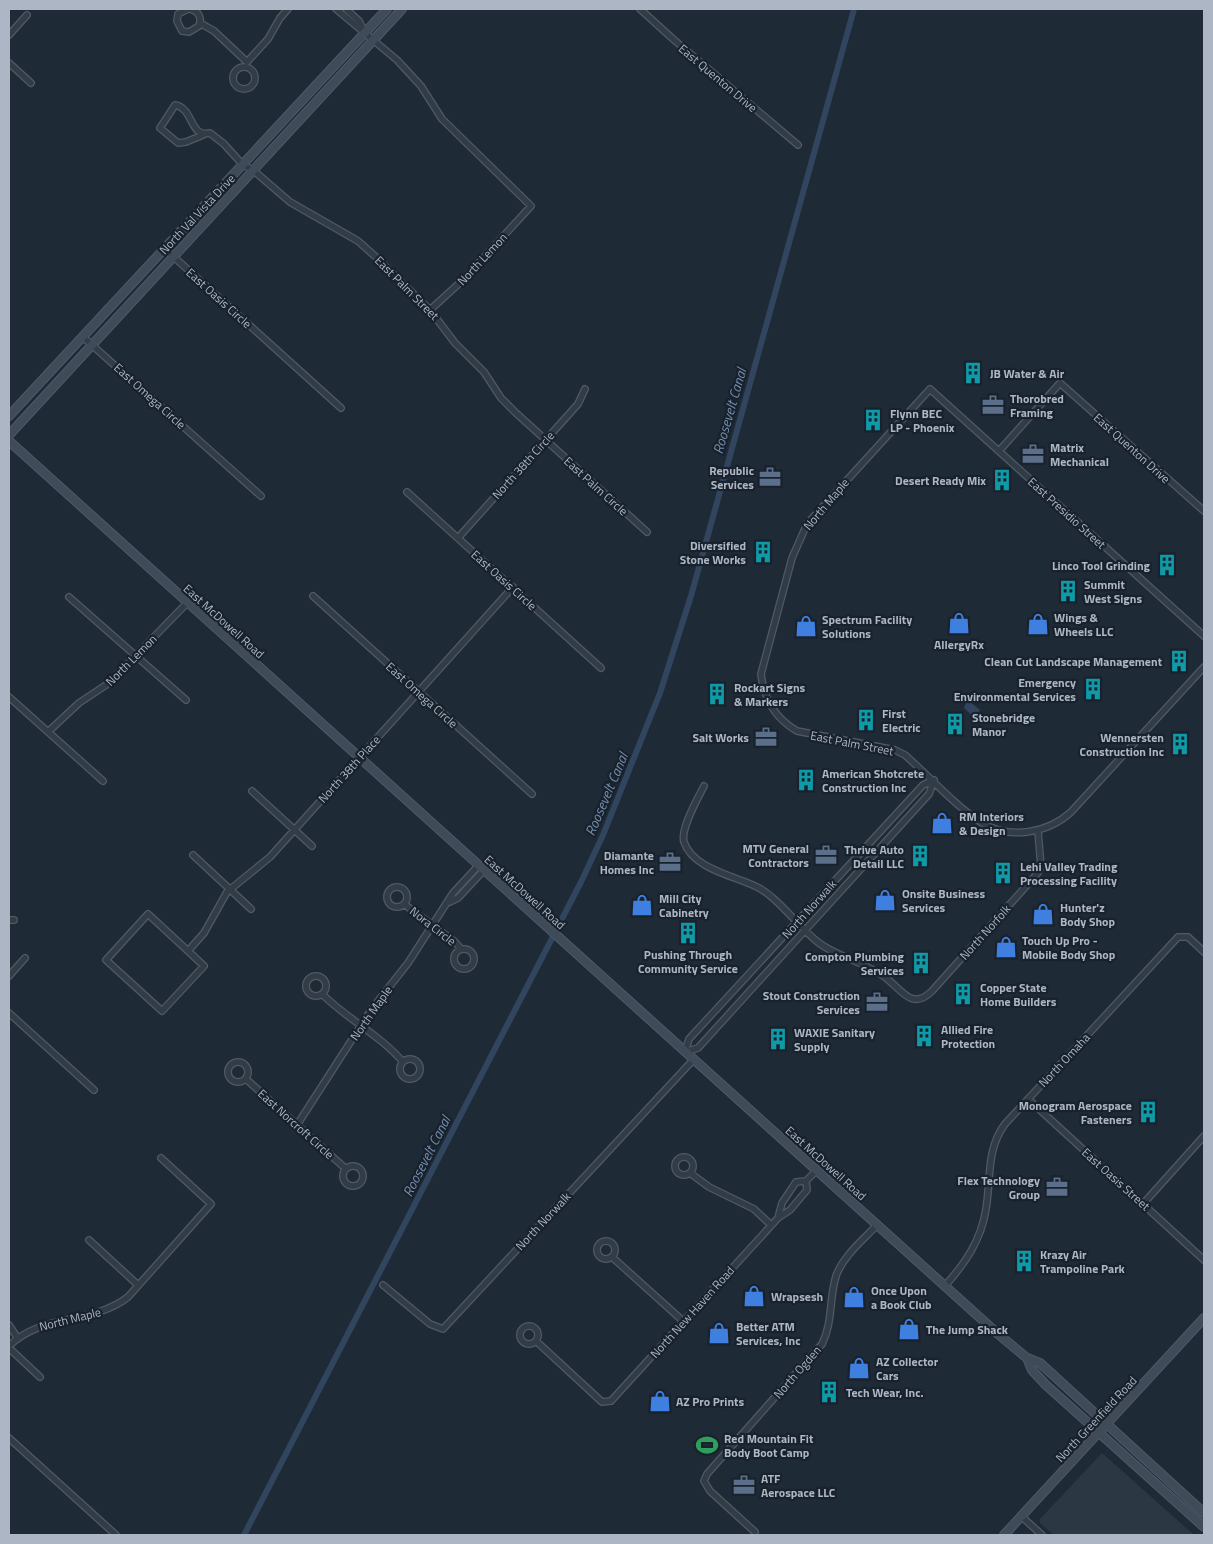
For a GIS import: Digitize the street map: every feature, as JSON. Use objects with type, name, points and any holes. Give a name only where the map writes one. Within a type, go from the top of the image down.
[{"type":"main road","name":"North Val Vista Drive","points":[[9,416],[387,9]]},
{"type":"main road","name":"North Val Vista Drive","points":[[9,435],[402,9]]},
{"type":"main road","name":"East McDowell Road","points":[[9,441],[944,1286],[1027,1358],[1040,1363],[1204,1513]]},
{"type":"main road","name":"North Greenfield Road","points":[[1004,1535],[1204,1318]]},
{"type":"main road","name":"East McDowell Road","points":[[1027,1358],[1032,1370],[1039,1377],[1204,1527]]},
{"type":"street","points":[[189,9],[199,15],[200,23],[193,31],[186,32],[180,28],[177,18],[181,11],[189,9]]},
{"type":"street","points":[[200,23],[214,31],[246,65],[268,39],[280,18],[288,9]]},
{"type":"street","points":[[336,9],[373,40]]},
{"type":"street","points":[[346,9],[359,21],[365,33]]},
{"type":"street","name":"East Quenton Drive","points":[[640,9],[798,145]]},
{"type":"street","points":[[9,35],[27,15]]},
{"type":"street","name":"North Lemon","points":[[373,40],[411,74],[448,126],[531,206],[465,278],[430,310]]},
{"type":"street","points":[[9,63],[31,83]]},
{"type":"street","points":[[175,105],[181,106],[189,114],[196,132],[202,135],[186,142],[178,143],[160,128],[175,105]]},
{"type":"street","name":"East Palm Street","points":[[202,135],[210,133],[243,165],[253,170],[290,202],[358,241],[430,310],[455,343],[484,372],[501,398],[545,441]]},
{"type":"street","name":"East Oasis Circle","points":[[165,249],[341,408]]},
{"type":"street","name":"East Omega Circle","points":[[83,337],[261,496]]},
{"type":"street","name":"East Quenton Drive","points":[[999,451],[1060,384],[1204,511]]},
{"type":"street","name":"North 38th Circle","points":[[458,538],[578,404],[585,389]]},
{"type":"street","name":"East Presidio Street","points":[[930,389],[1204,636]]},
{"type":"street","name":"North Maple","points":[[770,704],[762,683],[763,662],[799,538],[816,512],[930,389]]},
{"type":"street","name":"East Palm Circle","points":[[545,441],[647,532]]},
{"type":"street","name":"East Oasis Circle","points":[[406,492],[601,668]]},
{"type":"street","name":"North 38th Place","points":[[188,951],[204,934],[230,890],[270,857],[513,587]]},
{"type":"street","name":"East Omega Circle","points":[[313,596],[532,794]]},
{"type":"street","points":[[70,597],[186,700]]},
{"type":"street","name":"North Lemon","points":[[48,732],[79,703],[110,683],[187,603]]},
{"type":"street","points":[[1038,831],[1062,821],[1204,667]]},
{"type":"street","points":[[9,697],[103,781]]},
{"type":"street","name":"East Palm Street","points":[[770,704],[781,720],[797,731],[895,750],[905,755],[984,824],[1008,832],[1038,831]]},
{"type":"street","name":"North Norwalk","points":[[685,1052],[698,1048],[871,842],[923,785],[934,780]]},
{"type":"street","name":"North Norwalk","points":[[685,1052],[689,1039],[879,849],[929,794],[934,780]]},
{"type":"street","points":[[704,786],[685,826],[684,841],[691,853],[706,866],[733,879],[757,887],[801,927]]},
{"type":"street","points":[[252,791],[312,846]]},
{"type":"street","name":"North Norfolk","points":[[801,927],[834,953],[881,974],[909,998],[926,997],[1037,874],[1041,867],[1038,831]]},
{"type":"street","points":[[871,842],[879,849]]},
{"type":"street","points":[[193,855],[251,909]]},
{"type":"street","name":"North Maple","points":[[297,1125],[361,1026],[380,998],[408,963],[448,904],[453,893],[481,868]]},
{"type":"street","name":"Nora Circle","points":[[404,904],[455,942],[461,949]]},
{"type":"street","points":[[148,914],[188,951],[204,966],[162,1012],[106,960],[148,914]]},
{"type":"street","name":"North Omaha","points":[[944,1286],[963,1265],[980,1234],[986,1209],[991,1155],[995,1140],[1005,1124],[1178,937],[1184,936],[1204,952]]},
{"type":"street","points":[[9,976],[25,958]]},
{"type":"street","points":[[322,994],[384,1043],[403,1062]]},
{"type":"street","points":[[9,1013],[94,1090]]},
{"type":"street","name":"North Norwalk","points":[[383,1286],[430,1324],[443,1329],[694,1059]]},
{"type":"street","name":"East Norcroft Circle","points":[[246,1079],[346,1169]]},
{"type":"street","name":"East Oasis Street","points":[[1028,1099],[1204,1260]]},
{"type":"street","points":[[1143,1204],[1204,1136]]},
{"type":"street","name":"North Maple","points":[[9,1347],[17,1338],[52,1322],[106,1310],[128,1297],[211,1204],[161,1158]]},
{"type":"street","name":"North New Haven Road","points":[[778,1218],[782,1203],[796,1182],[806,1181],[816,1170]]},
{"type":"street","points":[[690,1173],[709,1187],[754,1209],[771,1225]]},
{"type":"street","name":"North New Haven Road","points":[[536,1341],[602,1402],[611,1401],[771,1225],[790,1210],[807,1190],[806,1181]]},
{"type":"street","name":"North Ogden","points":[[755,1532],[710,1491],[704,1481],[712,1466],[822,1344],[829,1327],[836,1277],[842,1264],[877,1225]]},
{"type":"street","points":[[89,1240],[138,1285]]},
{"type":"street","points":[[612,1257],[683,1321]]},
{"type":"street","points":[[9,1325],[17,1338]]},
{"type":"street","points":[[9,1347],[40,1377]]},
{"type":"street","points":[[9,1438],[116,1535]]},
{"type":"street","points":[[1021,1516],[1042,1535]]},
{"type":"shaded area","points":[[1102,1453],[1194,1535],[1054,1535],[1040,1523],[1040,1519]]},
{"type":"water","points":[[970,702],[980,710],[974,717],[964,708],[966,703]]},
{"type":"waterway","name":"Roosevelt Canal","points":[[244,1535],[581,882],[603,835],[660,693],[691,596],[854,9]]},
{"type":"place","name":"JB Water & Air","points":[[973,373]]},
{"type":"place","name":"Thorobred Framing","points":[[993,405]]},
{"type":"place","name":"Flynn BEC LP - Phoenix","points":[[873,420]]},
{"type":"place","name":"Matrix Mechanical","points":[[1033,454]]},
{"type":"place","name":"Republic Services","points":[[770,477]]},
{"type":"place","name":"Desert Ready Mix","points":[[1002,480]]},
{"type":"place","name":"Diversified Stone Works","points":[[763,552]]},
{"type":"place","name":"Linco Tool Grinding","points":[[1167,565]]},
{"type":"place","name":"Summit West Signs","points":[[1068,591]]},
{"type":"place","name":"AllergyRx","points":[[959,623]]},
{"type":"place","name":"Wings & Wheels LLC","points":[[1038,624]]},
{"type":"place","name":"Spectrum Facility Solutions","points":[[806,626]]},
{"type":"place","name":"Clean Cut Landscape Management","points":[[1179,661]]},
{"type":"place","name":"Emergency Environmental Services","points":[[1093,689]]},
{"type":"place","name":"Rockart Signs & Markers","points":[[717,694]]},
{"type":"place","name":"First Electric","points":[[866,720]]},
{"type":"place","name":"Stonebridge Manor","points":[[955,724]]},
{"type":"place","name":"Salt Works","points":[[766,737]]},
{"type":"place","name":"Wennersten Construction Inc","points":[[1180,744]]},
{"type":"place","name":"American Shotcrete Construction Inc","points":[[806,780]]},
{"type":"place","name":"RM Interiors & Design","points":[[942,823]]},
{"type":"place","name":"MTV General Contractors","points":[[826,855]]},
{"type":"place","name":"Thrive Auto Detail LLC","points":[[920,856]]},
{"type":"place","name":"Diamante Homes Inc","points":[[670,862]]},
{"type":"place","name":"Lehi Valley Trading Processing Facility","points":[[1003,873]]},
{"type":"place","name":"Onsite Business Services","points":[[885,900]]},
{"type":"place","name":"Mill City Cabinetry","points":[[642,905]]},
{"type":"place","name":"Hunter'z Body Shop","points":[[1043,914]]},
{"type":"place","name":"Pushing Through Community Service","points":[[688,933]]},
{"type":"place","name":"Touch Up Pro - Mobile Body Shop","points":[[1006,947]]},
{"type":"place","name":"Compton Plumbing Services","points":[[921,963]]},
{"type":"place","name":"Copper State Home Builders","points":[[963,994]]},
{"type":"place","name":"Stout Construction Services","points":[[877,1002]]},
{"type":"place","name":"Allied Fire Protection","points":[[924,1036]]},
{"type":"place","name":"WAXIE Sanitary Supply","points":[[778,1039]]},
{"type":"place","name":"Monogram Aerospace Fasteners","points":[[1148,1112]]},
{"type":"place","name":"Flex Technology Group","points":[[1057,1187]]},
{"type":"place","name":"Krazy Air Trampoline Park","points":[[1024,1261]]},
{"type":"place","name":"Wrapsesh","points":[[754,1296]]},
{"type":"place","name":"Once Upon a Book Club","points":[[854,1297]]},
{"type":"place","name":"The Jump Shack","points":[[909,1329]]},
{"type":"place","name":"Better ATM Services, Inc","points":[[719,1333]]},
{"type":"place","name":"AZ Collector Cars","points":[[859,1368]]},
{"type":"place","name":"Tech Wear, Inc.","points":[[829,1392]]},
{"type":"place","name":"AZ Pro Prints","points":[[660,1401]]},
{"type":"place","name":"Red Mountain Fit Body Boot Camp","points":[[707,1445]]},
{"type":"place","name":"ATF Aerospace LLC","points":[[744,1485]]}]
